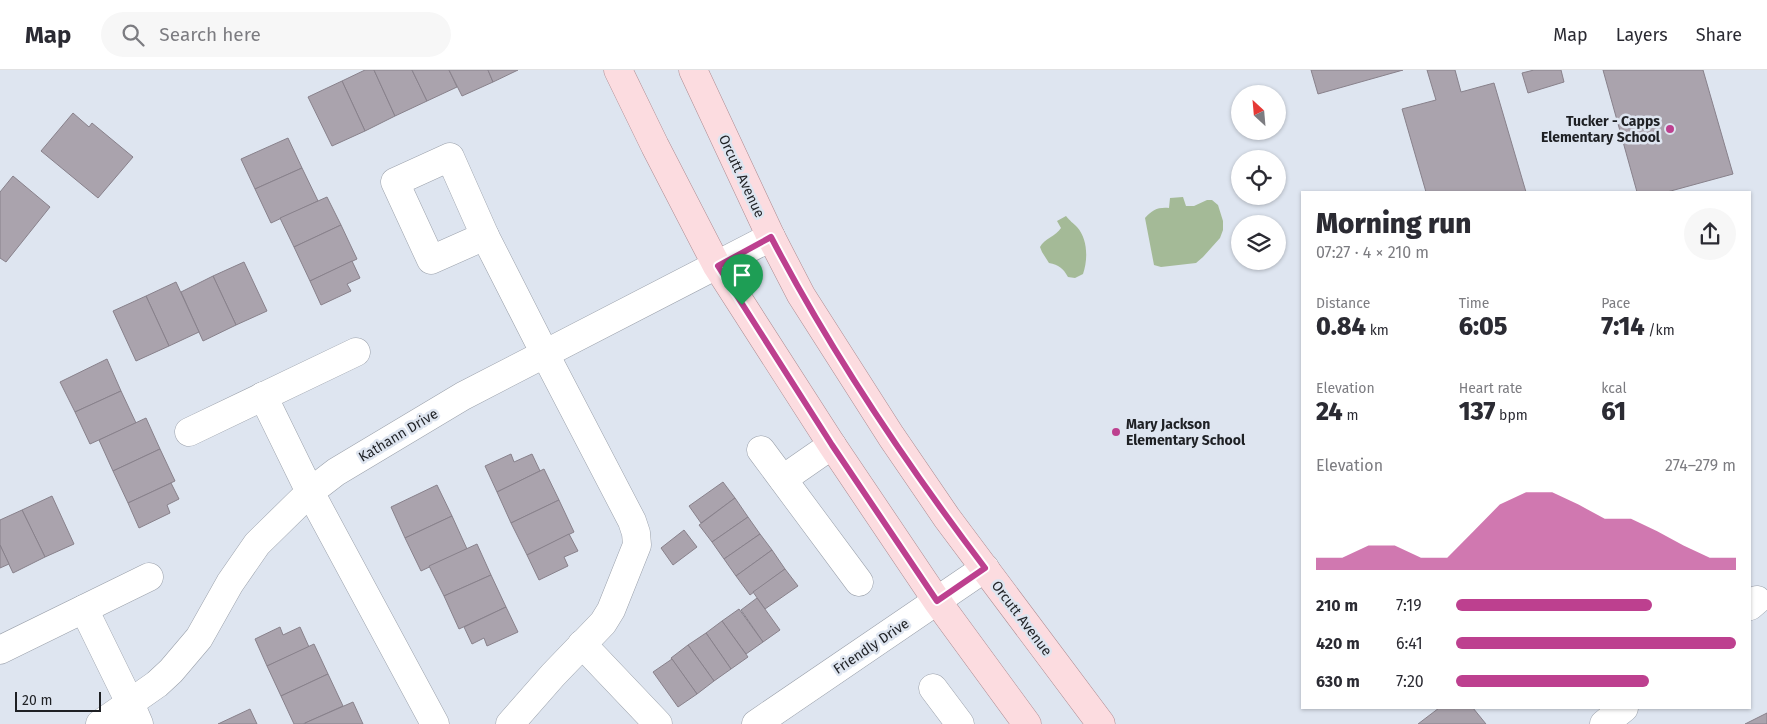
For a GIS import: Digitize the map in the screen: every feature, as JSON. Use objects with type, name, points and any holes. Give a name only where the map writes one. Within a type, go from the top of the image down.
[{"type":"main road","points":[[618,70],[655,146],[718,266],[832,445],[937,601],[1027,724]]},
{"type":"main road","name":"Orcutt Avenue","points":[[693,70],[771,237],[801,295],[891,436],[947,518],[1101,724]]},
{"type":"street","points":[[485,236],[632,521],[637,545],[611,610],[603,623],[552,675],[510,724]]},
{"type":"street","name":"Kathann Drive","points":[[100,724],[134,714],[157,684],[186,655],[199,638],[230,583],[257,544],[310,492],[336,472],[463,396],[771,237]]},
{"type":"street","points":[[189,432],[356,352]]},
{"type":"street","points":[[263,396],[310,492],[435,724]]},
{"type":"street","points":[[783,479],[832,445]]},
{"type":"street","points":[[761,450],[859,582]]},
{"type":"street","name":"Friendly Drive","points":[[756,724],[985,568]]},
{"type":"street","points":[[0,650],[149,578]]},
{"type":"street","points":[[84,609],[134,714]]},
{"type":"street","points":[[582,644],[658,724]]},
{"type":"street","points":[[933,688],[960,724]]},
{"type":"street","points":[[1604,724],[1623,709]]},
{"type":"green space","points":[[1183,197],[1186,206],[1194,206],[1207,200],[1212,200],[1218,205],[1223,221],[1223,230],[1220,238],[1196,263],[1161,267],[1154,265],[1145,218],[1156,210],[1169,208],[1170,198]]},
{"type":"green space","points":[[1066,216],[1081,232],[1085,243],[1086,262],[1083,274],[1075,278],[1068,277],[1060,267],[1049,263],[1040,247],[1059,231],[1061,228],[1057,221]]},
{"type":"building","points":[[365,70],[374,70],[395,116],[365,131],[342,81]]},
{"type":"building","points":[[374,70],[412,70],[427,101],[395,116]]},
{"type":"building","points":[[412,70],[449,70],[457,87],[427,101]]},
{"type":"building","points":[[449,70],[488,70],[493,82],[462,96]]},
{"type":"building","points":[[488,70],[518,70],[493,82]]},
{"type":"building","points":[[1311,70],[1403,70],[1318,94]]},
{"type":"building","name":"Tucker - Capps Elementary School","points":[[1427,70],[1455,70],[1461,92],[1494,83],[1526,191],[1426,191],[1402,109],[1436,100]]},
{"type":"building","name":"Tucker - Capps Elementary School","points":[[1534,70],[1561,70],[1564,82],[1528,93],[1522,73]]},
{"type":"building","name":"Tucker - Capps Elementary School","points":[[1603,70],[1703,70],[1733,174],[1671,191],[1637,191]]},
{"type":"building","points":[[342,81],[365,131],[332,146],[308,97]]},
{"type":"building","points":[[73,113],[89,127],[92,123],[133,157],[98,198],[41,151]]},
{"type":"building","points":[[288,138],[302,168],[255,189],[241,159]]},
{"type":"building","points":[[302,168],[318,201],[271,223],[255,189]]},
{"type":"building","points":[[13,176],[50,207],[6,262],[0,258],[0,192]]},
{"type":"building","points":[[327,197],[341,225],[294,247],[280,218]]},
{"type":"building","points":[[341,225],[357,259],[310,281],[294,247]]},
{"type":"building","points":[[352,261],[360,278],[347,284],[351,291],[321,305],[310,281]]},
{"type":"building","points":[[244,262],[267,311],[236,325],[213,276]]},
{"type":"building","points":[[213,276],[236,325],[203,341],[181,292]]},
{"type":"building","points":[[176,282],[199,332],[169,346],[146,296]]},
{"type":"building","points":[[146,296],[169,346],[136,361],[113,311]]},
{"type":"building","points":[[107,359],[121,391],[75,412],[60,382]]},
{"type":"building","points":[[121,391],[136,423],[90,444],[75,412]]},
{"type":"building","points":[[146,418],[160,449],[113,471],[99,440]]},
{"type":"building","points":[[160,449],[175,481],[128,503],[113,471]]},
{"type":"building","points":[[511,454],[514,462],[532,454],[540,471],[497,492],[485,466]]},
{"type":"building","points":[[544,469],[559,500],[511,523],[497,492]]},
{"type":"building","points":[[723,482],[735,498],[701,523],[689,506]]},
{"type":"building","points":[[171,483],[179,499],[167,505],[170,513],[139,528],[128,503]]},
{"type":"building","points":[[437,485],[452,516],[405,538],[391,507]]},
{"type":"building","points":[[52,496],[74,544],[45,557],[22,510]]},
{"type":"building","points":[[735,498],[748,517],[712,542],[699,525]]},
{"type":"building","points":[[559,500],[574,532],[527,555],[511,523]]},
{"type":"building","points":[[22,510],[45,557],[13,573],[0,545],[0,520]]},
{"type":"building","points":[[452,516],[467,549],[421,571],[405,538]]},
{"type":"building","points":[[748,517],[760,534],[724,559],[712,542]]},
{"type":"building","points":[[684,530],[697,547],[673,565],[661,548]]},
{"type":"building","points":[[569,534],[578,551],[564,557],[568,566],[539,580],[527,555]]},
{"type":"building","points":[[760,534],[772,550],[736,576],[724,559]]},
{"type":"building","points":[[477,544],[491,575],[444,596],[429,566]]},
{"type":"building","points":[[0,545],[9,564],[0,568]]},
{"type":"building","points":[[772,550],[785,569],[750,595],[736,576]]},
{"type":"building","points":[[785,569],[798,586],[765,609],[753,592]]},
{"type":"building","points":[[491,575],[506,607],[459,629],[444,596]]},
{"type":"building","points":[[757,598],[780,630],[763,642],[741,610]]},
{"type":"building","points":[[506,607],[518,632],[487,646],[484,638],[472,644],[464,627]]},
{"type":"building","points":[[739,609],[763,642],[746,654],[722,621]]},
{"type":"building","points":[[722,621],[748,657],[731,669],[706,633]]},
{"type":"building","points":[[280,627],[283,635],[300,627],[309,647],[267,666],[255,639]]},
{"type":"building","points":[[706,633],[731,669],[714,681],[688,645]]},
{"type":"building","points":[[314,644],[328,674],[281,696],[267,666]]},
{"type":"building","points":[[688,645],[714,681],[697,694],[671,658]]},
{"type":"building","points":[[672,659],[697,694],[678,707],[653,672]]},
{"type":"building","points":[[328,674],[343,706],[303,724],[294,724],[281,696]]},
{"type":"building","points":[[353,702],[363,724],[305,724],[305,723]]},
{"type":"building","points":[[250,709],[257,724],[218,724]]},
{"type":"building","points":[[1438,709],[1474,709],[1486,724],[1418,724]]},
{"type":"building","points":[[1767,713],[1767,724],[1745,724]]},
{"type":"place","name":"Tucker - Capps Elementary School","points":[[1670,129]]},
{"type":"place","name":"Mary Jackson Elementary School","points":[[1116,432]]},
{"type":"route","points":[[771,237],[801,295],[891,436],[947,518],[985,568],[937,601],[832,445],[742,305],[718,266],[771,237]]}]
